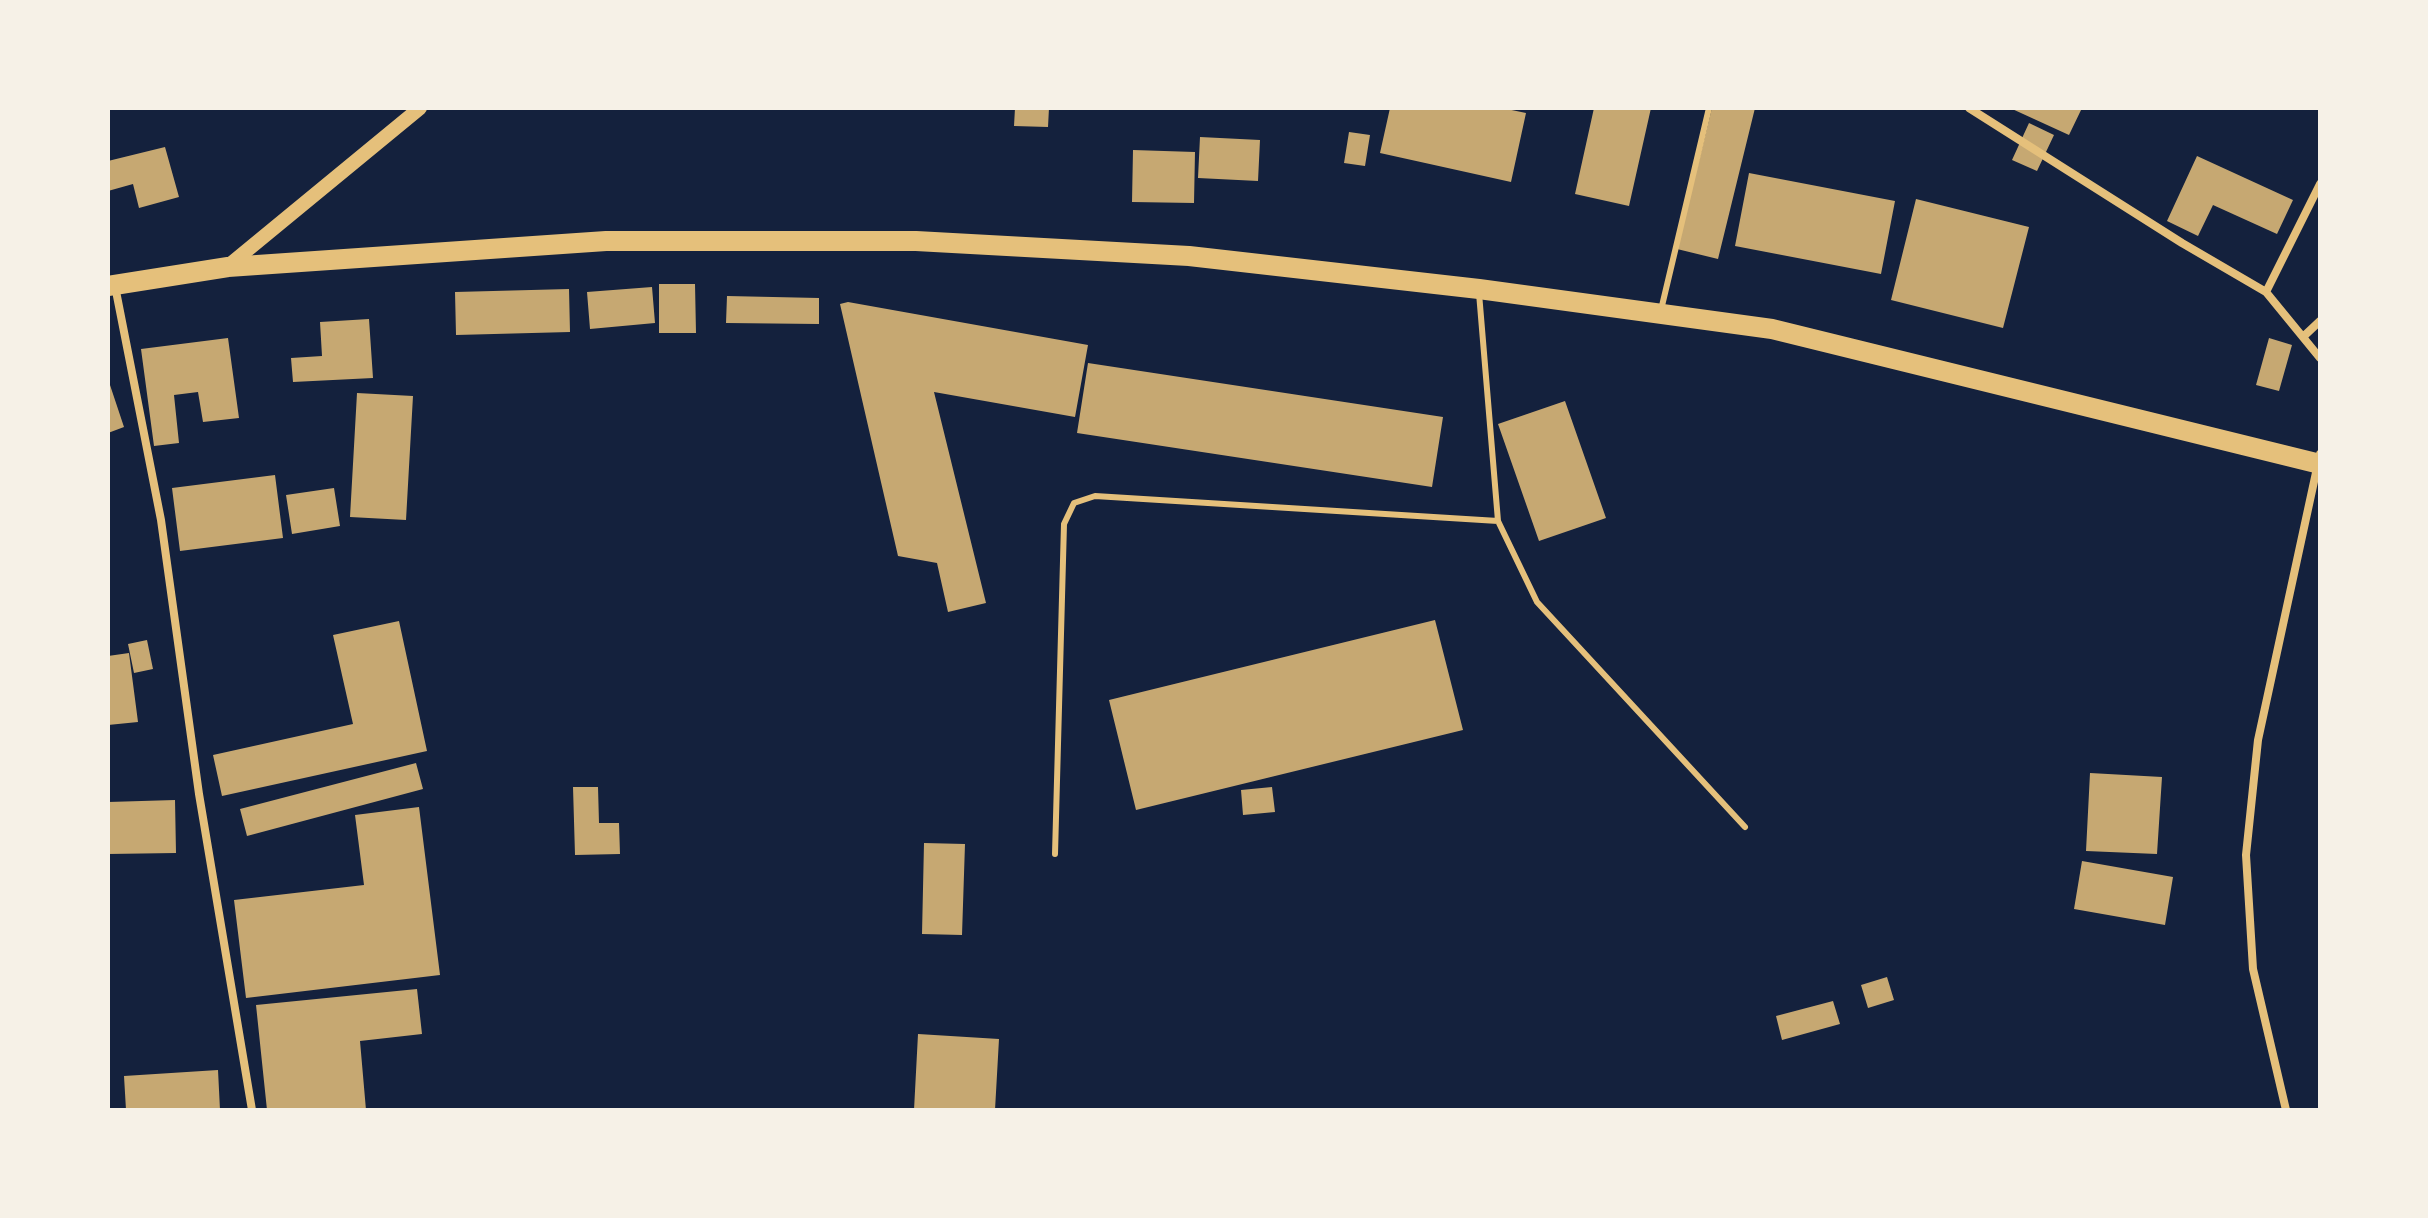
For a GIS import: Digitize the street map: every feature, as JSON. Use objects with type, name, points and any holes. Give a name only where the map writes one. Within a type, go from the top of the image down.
[{"type":"main road","points":[[112,286],[228,267],[606,241],[916,241],[1189,256],[1479,289],[1772,329],[2318,460]]},
{"type":"street","points":[[228,267],[420,108]]},
{"type":"street","points":[[1969,108],[2182,243],[2266,292],[2320,358]]},
{"type":"street","points":[[2266,292],[2320,184]]},
{"type":"street","points":[[112,286],[161,520],[199,794],[252,1110]]},
{"type":"street","points":[[2304,336],[2320,321]]},
{"type":"street","points":[[2286,1110],[2253,969],[2246,855],[2258,740],[2318,460]]},
{"type":"lane","points":[[1661,313],[1709,108]]},
{"type":"lane","points":[[1479,289],[1498,521],[1537,602],[1745,827]]},
{"type":"lane","points":[[1055,854],[1064,524],[1074,503],[1095,496],[1498,521]]},
{"type":"building","points":[[1015,108],[1049,108],[1048,127],[1014,126]]},
{"type":"building","points":[[1390,108],[1502,108],[1526,113],[1511,182],[1380,153]]},
{"type":"building","points":[[1594,108],[1651,108],[1629,206],[1575,194]]},
{"type":"building","points":[[1712,108],[1755,108],[1718,259],[1677,249]]},
{"type":"building","points":[[2010,108],[2082,108],[2069,135]]},
{"type":"building","points":[[2029,123],[2054,135],[2037,171],[2012,160]]},
{"type":"building","points":[[1349,132],[1370,135],[1365,166],[1344,163]]},
{"type":"building","points":[[1200,137],[1260,140],[1258,181],[1198,178]]},
{"type":"building","points":[[165,147],[179,197],[139,208],[133,184],[108,191],[108,161]]},
{"type":"building","points":[[1133,150],[1195,152],[1194,203],[1132,202]]},
{"type":"building","points":[[2197,156],[2293,200],[2277,234],[2213,205],[2198,236],[2167,221]]},
{"type":"building","points":[[1749,173],[1895,201],[1881,274],[1735,246]]},
{"type":"building","points":[[1916,199],[2029,227],[2003,328],[1891,300]]},
{"type":"building","points":[[659,284],[695,284],[696,333],[659,333]]},
{"type":"building","points":[[652,287],[655,323],[590,329],[587,292]]},
{"type":"building","points":[[569,289],[570,332],[456,335],[455,292]]},
{"type":"building","points":[[727,296],[819,298],[819,324],[726,323]]},
{"type":"building","points":[[848,302],[1088,345],[1075,417],[934,392],[986,603],[948,612],[937,563],[898,556],[840,304]]},
{"type":"building","points":[[369,319],[373,378],[293,382],[291,358],[322,356],[320,322]]},
{"type":"building","points":[[228,338],[239,418],[203,422],[198,392],[174,395],[179,443],[154,446],[141,349]]},
{"type":"building","points":[[2269,338],[2292,345],[2279,391],[2256,385]]},
{"type":"building","points":[[1088,363],[1443,417],[1432,487],[1077,433]]},
{"type":"building","points":[[108,379],[124,427],[108,433]]},
{"type":"building","points":[[357,393],[413,396],[406,520],[350,517]]},
{"type":"building","points":[[1565,401],[1606,518],[1539,541],[1498,424]]},
{"type":"building","points":[[275,475],[283,538],[180,551],[172,488]]},
{"type":"building","points":[[334,488],[340,526],[292,534],[286,495]]},
{"type":"building","points":[[1435,620],[1463,730],[1136,810],[1109,700]]},
{"type":"building","points":[[399,621],[427,751],[222,796],[213,755],[353,724],[333,635]]},
{"type":"building","points":[[147,640],[153,669],[134,673],[128,644]]},
{"type":"building","points":[[129,653],[138,722],[108,725],[108,656]]},
{"type":"building","points":[[416,763],[423,789],[247,836],[240,809]]},
{"type":"building","points":[[2090,773],[2162,777],[2157,854],[2086,851]]},
{"type":"building","points":[[573,787],[598,787],[599,823],[619,823],[620,854],[575,855]]},
{"type":"building","points":[[1272,787],[1275,812],[1243,815],[1241,790]]},
{"type":"building","points":[[175,800],[176,853],[108,854],[108,802]]},
{"type":"building","points":[[419,807],[440,975],[246,998],[234,900],[364,885],[355,815]]},
{"type":"building","points":[[924,843],[965,844],[962,935],[922,934]]},
{"type":"building","points":[[2082,861],[2173,877],[2165,925],[2074,909]]},
{"type":"building","points":[[1887,977],[1894,1000],[1868,1008],[1861,985]]},
{"type":"building","points":[[417,989],[422,1034],[360,1041],[366,1110],[267,1110],[256,1005]]},
{"type":"building","points":[[1833,1001],[1840,1024],[1782,1040],[1776,1016]]},
{"type":"building","points":[[918,1034],[999,1039],[995,1110],[914,1110]]},
{"type":"building","points":[[218,1070],[220,1110],[126,1110],[124,1076]]}]
